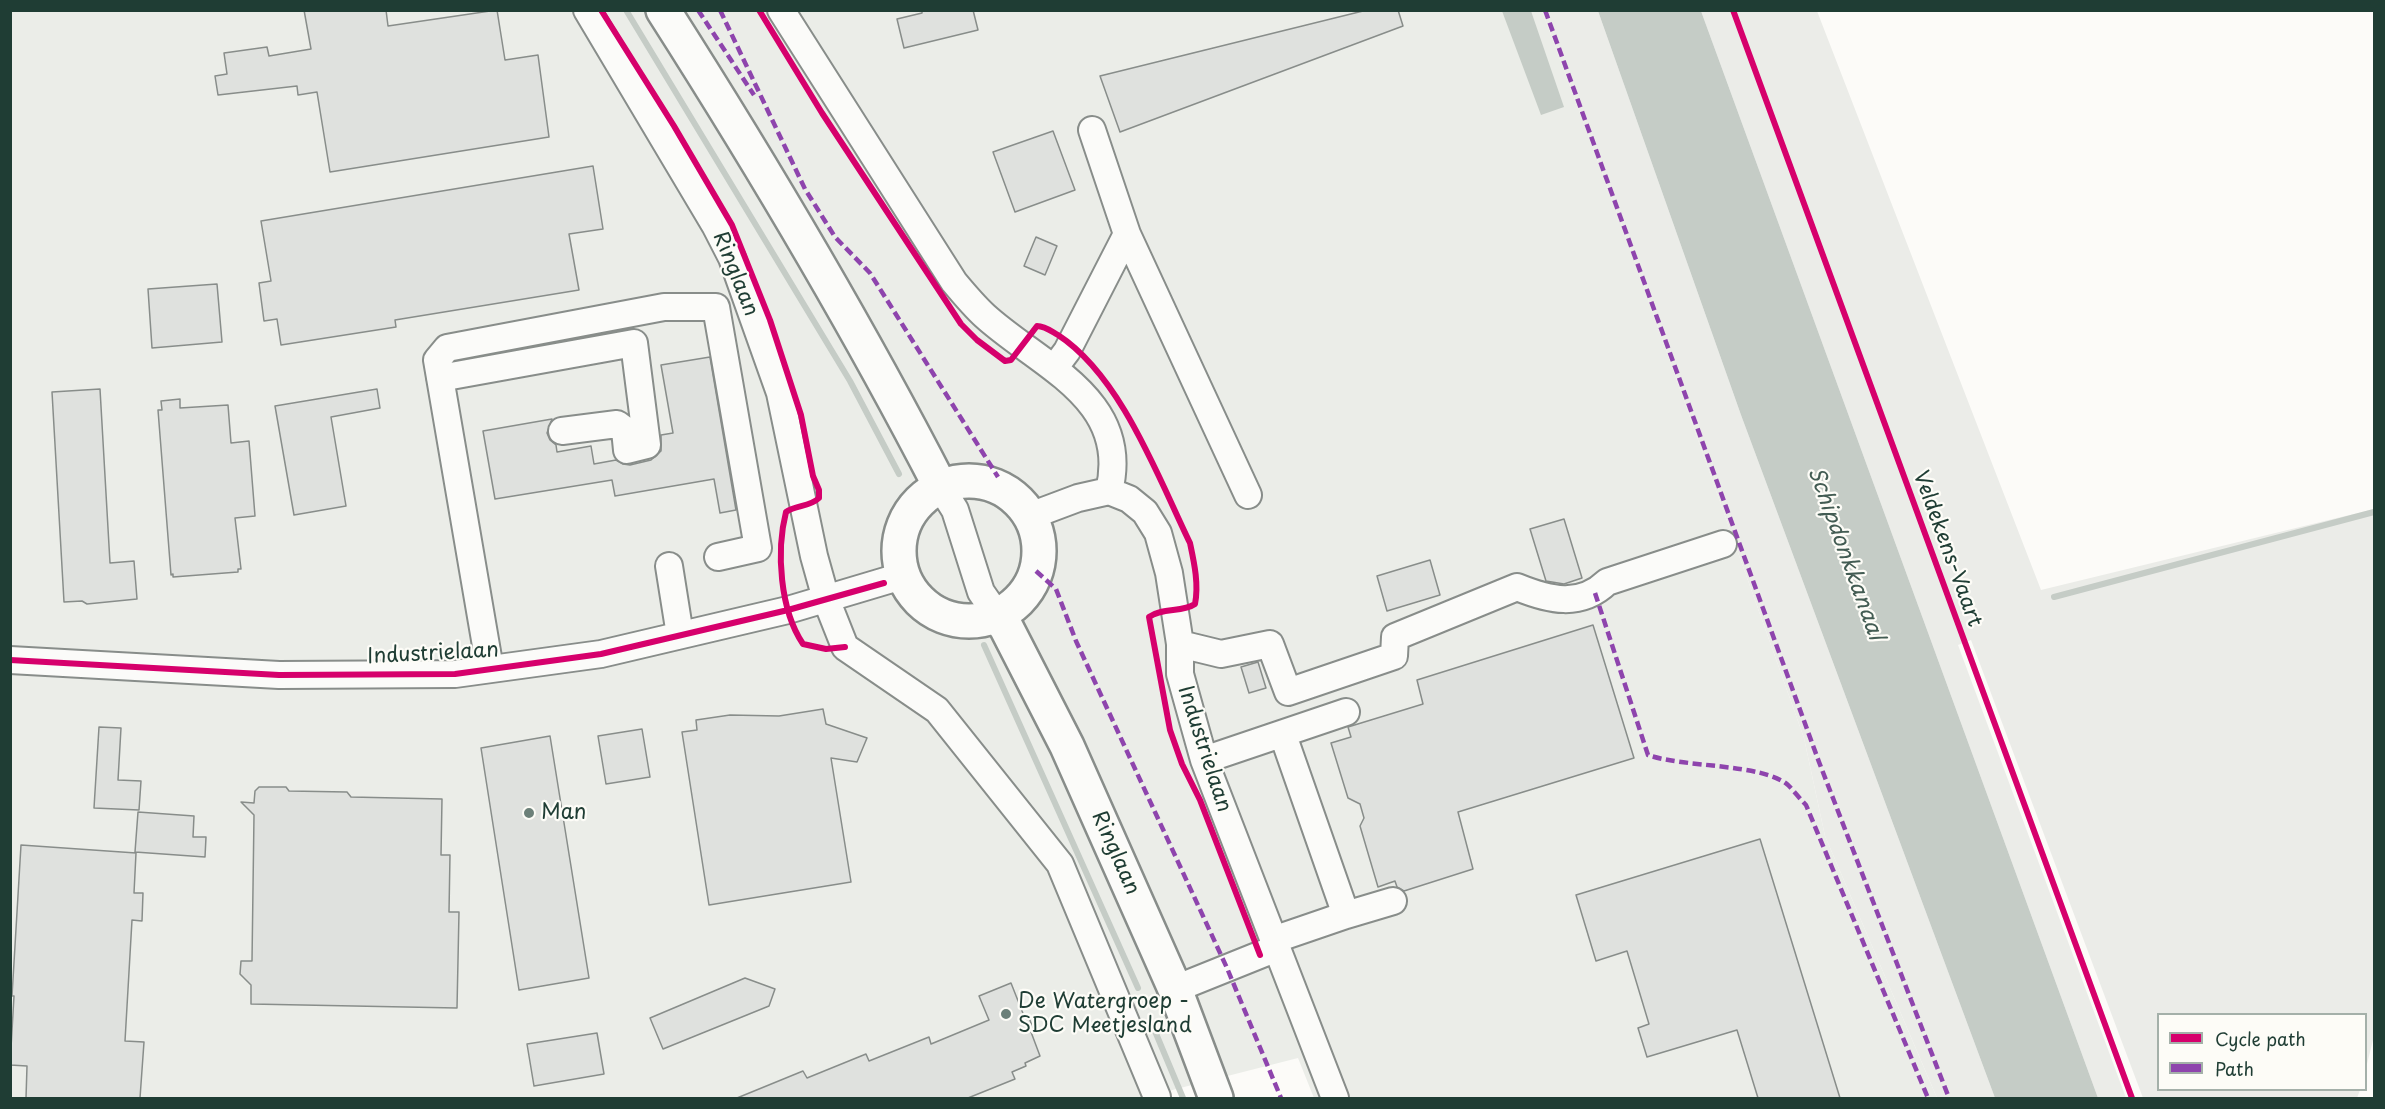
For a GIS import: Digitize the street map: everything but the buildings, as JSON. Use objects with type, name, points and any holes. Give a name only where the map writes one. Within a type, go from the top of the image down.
[{"type":"main road","points":[[663,10],[808,245],[940,486]]},
{"type":"main road","points":[[958,481],[981,481],[990,484],[1018,501],[1030,516],[1037,534],[1039,552],[1036,571],[1026,591],[1015,604],[997,615],[980,620],[954,620],[936,614],[910,591],[902,576],[898,553],[902,528],[915,505],[940,486],[958,481]]},
{"type":"main road","name":"Ringlaan","points":[[997,615],[1006,627],[1067,746],[1175,989],[1216,1098]]},
{"type":"street","name":"Ringlaan","points":[[587,10],[715,225],[732,258],[780,393],[814,556],[826,599]]},
{"type":"street","points":[[780,10],[954,282],[986,316],[1072,382],[1097,413],[1112,444],[1114,470],[1109,491],[1078,498],[1030,516]]},
{"type":"street","points":[[1092,130],[1127,234],[1248,495]]},
{"type":"street","points":[[1055,367],[1067,351],[1127,234]]},
{"type":"street","points":[[490,669],[437,360],[447,348],[664,308],[716,307],[758,548],[718,557]]},
{"type":"street","points":[[440,378],[634,343],[647,445],[627,450],[625,429],[617,424],[562,430]]},
{"type":"street","points":[[940,486],[954,510],[981,592],[997,615]]},
{"type":"street","name":"Industrielaan","points":[[1109,491],[1129,499],[1145,512],[1158,533],[1169,573],[1180,644],[1180,674],[1204,760],[1335,1098]]},
{"type":"street","points":[[1180,644],[1221,654],[1270,644],[1288,692],[1394,656],[1395,637],[1517,587],[1540,596],[1567,600],[1595,593],[1607,582],[1723,544]]},
{"type":"street","points":[[669,566],[680,635]]},
{"type":"street","name":"Industrielaan","points":[[10,660],[279,675],[455,674],[601,654],[826,599],[902,576]]},
{"type":"street","points":[[826,599],[845,647],[937,710],[1060,864],[1157,1097]]},
{"type":"street","points":[[1204,760],[1346,712]]},
{"type":"street","points":[[1283,735],[1346,915]]},
{"type":"street","points":[[1175,989],[1346,915],[1394,901]]},
{"type":"shaded area","points":[[10,11],[1542,11],[1622,226],[1804,738],[1825,836],[1937,1098],[1314,1098],[1298,1058],[1141,1098],[11,1098]]},
{"type":"shaded area","points":[[1542,11],[1598,11],[1741,415],[1995,1098],[1937,1098],[1825,836],[1804,738],[1622,226]]},
{"type":"shaded area","points":[[1701,11],[1817,11],[2041,590],[2374,509],[2374,1036],[2367,1064],[2367,1013],[2157,1013],[2157,1091],[2360,1091],[2357,1098],[2143,1098],[1971,640],[1958,645],[2126,1098],[2098,1098]]},
{"type":"water","points":[[1502,11],[1531,11],[1564,107],[1541,115]]},
{"type":"water","name":"Schipdonkkanaal","points":[[1598,11],[1701,11],[2098,1098],[1995,1098],[1741,415]]},
{"type":"waterway","points":[[626,10],[850,381],[899,474]]},
{"type":"waterway","points":[[2054,597],[2374,512]]},
{"type":"waterway","points":[[984,645],[1138,988]]},
{"type":"waterway","points":[[1152,1024],[1183,1098]]},
{"type":"marked path","points":[[698,10],[754,95]]},
{"type":"marked path","points":[[720,10],[805,189],[835,237],[870,273],[998,477]]},
{"type":"marked path","points":[[1545,10],[1819,762],[1949,1098]]},
{"type":"marked path","points":[[1036,571],[1056,589],[1076,641],[1227,968],[1281,1098]]},
{"type":"marked path","points":[[1595,593],[1648,755],[1682,762],[1742,769],[1776,778],[1788,785],[1806,805],[1928,1098]]},
{"type":"cycle path","points":[[601,10],[674,126],[732,225],[770,320],[801,415],[813,476],[819,490],[819,498],[815,501],[786,512],[781,544],[785,598],[789,615],[803,644],[826,649],[845,647]]},
{"type":"cycle path","points":[[759,10],[822,113],[961,324],[977,340],[1005,361],[1011,360],[1037,326],[1058,335],[1080,353],[1101,376],[1136,430],[1190,543],[1196,573],[1195,604],[1190,607],[1160,612],[1149,617],[1170,730],[1182,764],[1200,800],[1260,955]]},
{"type":"cycle path","name":"Veldekens-Vaart","points":[[1733,10],[2132,1098]]},
{"type":"cycle path","points":[[10,660],[279,675],[455,674],[601,654],[788,610],[884,583]]},
{"type":"place","name":"Man","points":[[529,813]]},
{"type":"place","name":"De Watergroep - SDC Meetjesland","points":[[1006,1014]]}]
